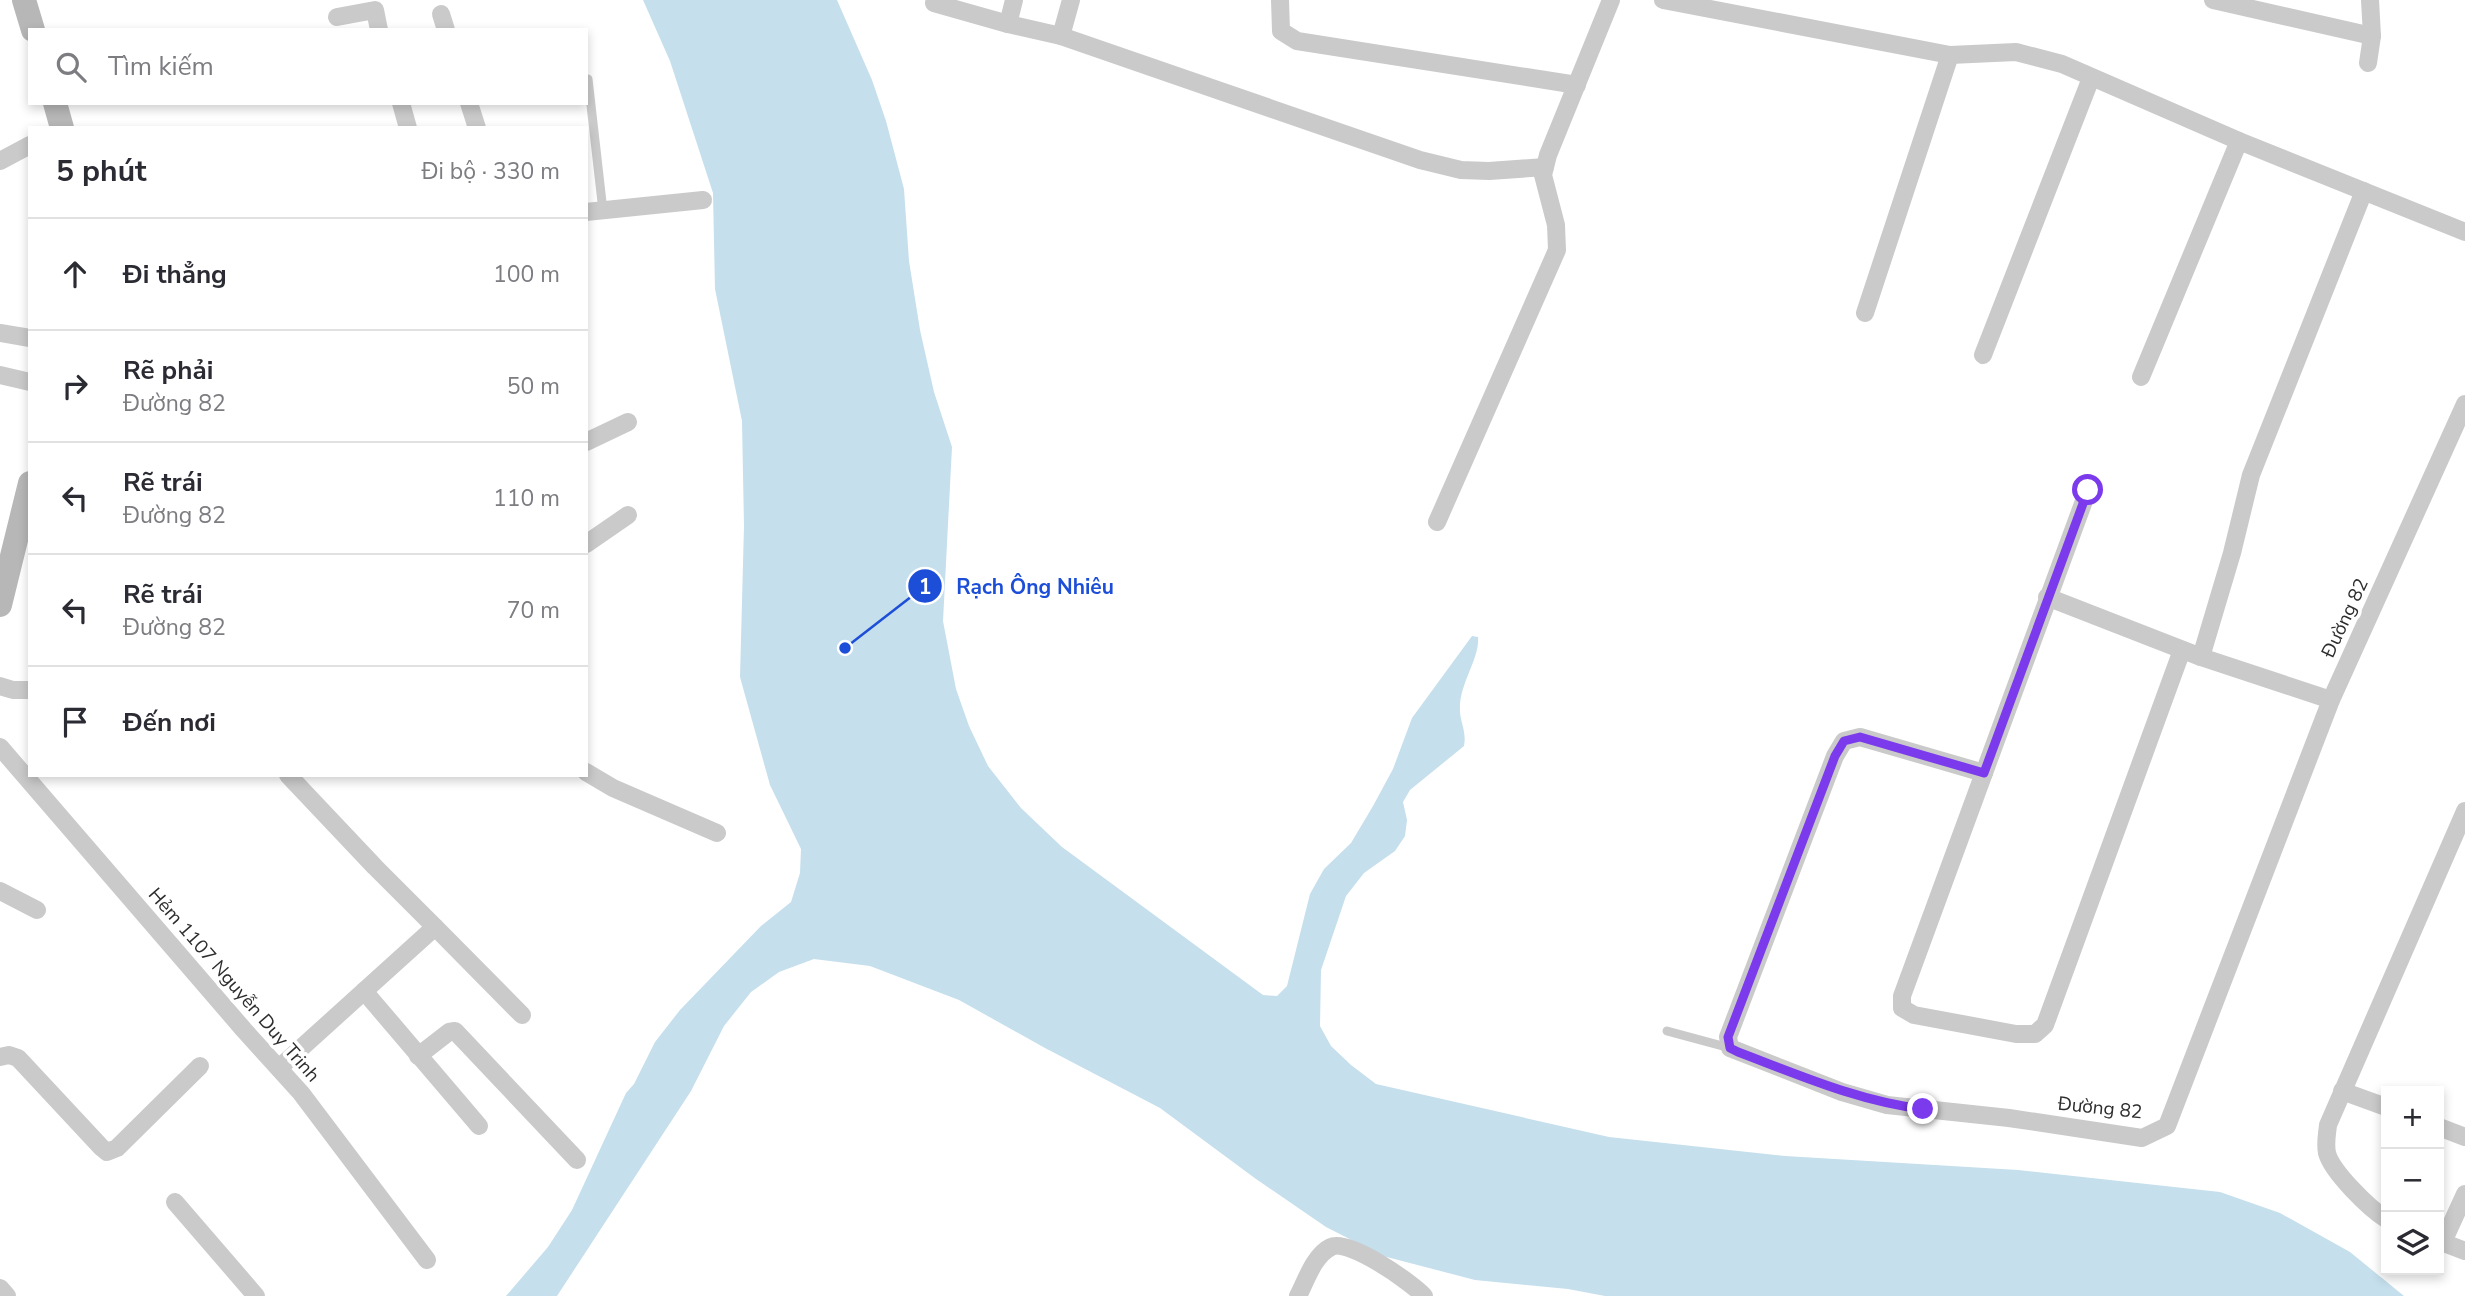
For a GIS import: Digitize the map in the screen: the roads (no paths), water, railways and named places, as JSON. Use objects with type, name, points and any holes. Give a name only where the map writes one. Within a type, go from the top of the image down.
[{"type":"main road","points":[[24,0],[32,28]]},
{"type":"main road","points":[[56,105],[61,126]]},
{"type":"main road","points":[[0,605],[7,543],[26,515]]},
{"type":"street","points":[[1008,24],[1014,0]]},
{"type":"street","points":[[1061,36],[1071,0]]},
{"type":"street","points":[[1280,0],[1281,31],[1297,41],[1577,85]]},
{"type":"street","points":[[1437,522],[1557,250],[1556,225],[1543,176],[1548,155],[1611,0]]},
{"type":"street","points":[[1663,0],[1744,8],[1950,55],[2025,54],[2062,64],[2239,141],[2465,232]]},
{"type":"street","points":[[2213,0],[2372,36]]},
{"type":"street","points":[[2368,63],[2372,36],[2370,0]]},
{"type":"street","points":[[934,3],[1061,36],[1420,160],[1461,170],[1545,167]]},
{"type":"street","points":[[337,17],[375,5],[379,28]]},
{"type":"street","points":[[1865,313],[1950,55]]},
{"type":"street","points":[[1983,355],[2091,78]]},
{"type":"street","points":[[402,105],[407,126]]},
{"type":"street","points":[[470,105],[476,126]]},
{"type":"street","points":[[2141,377],[2239,141]]},
{"type":"street","points":[[0,161],[28,146]]},
{"type":"street","points":[[2201,657],[2232,553],[2251,475],[2364,191]]},
{"type":"street","points":[[595,211],[703,200]]},
{"type":"street","points":[[0,333],[28,338]]},
{"type":"street","points":[[0,375],[28,382]]},
{"type":"street","name":"Đường 82","points":[[1730,1048],[1842,1092],[1887,1105],[2009,1118],[2141,1138],[2166,1126],[2331,700],[2465,404]]},
{"type":"street","points":[[588,441],[628,422]]},
{"type":"street","points":[[2088,490],[1902,996],[1902,1009],[1914,1015],[2016,1034],[2035,1034],[2045,1025],[2182,650]]},
{"type":"street","points":[[588,543],[628,515]]},
{"type":"street","points":[[2048,597],[2201,657],[2331,700]]},
{"type":"street","points":[[0,686],[13,690],[28,690]]},
{"type":"street","points":[[1730,1048],[1728,1037],[1835,756],[1844,741],[1860,737],[1984,773]]},
{"type":"street","name":"Hẻm 1107 Nguyễn Duy Trinh","points":[[0,747],[301,1093],[427,1260]]},
{"type":"street","points":[[588,773],[613,788],[717,833]]},
{"type":"street","points":[[290,777],[522,1015]]},
{"type":"street","points":[[2381,1216],[2351,1188],[2328,1157],[2328,1125],[2465,811]]},
{"type":"street","points":[[0,891],[37,911]]},
{"type":"street","points":[[279,1068],[435,927]]},
{"type":"street","points":[[364,991],[478,1126]]},
{"type":"street","points":[[418,1056],[449,1032],[455,1031],[577,1160]]},
{"type":"street","points":[[0,1057],[9,1055],[18,1058],[107,1152],[117,1148],[200,1066]]},
{"type":"street","points":[[2342,1091],[2381,1105]]},
{"type":"street","points":[[2444,1129],[2465,1137]]},
{"type":"street","points":[[2444,1235],[2465,1194]]},
{"type":"street","points":[[175,1202],[255,1295]]},
{"type":"street","points":[[2444,1242],[2465,1251]]},
{"type":"street","points":[[1298,1296],[1319,1257],[1329,1247],[1338,1245],[1351,1248],[1407,1281],[1424,1296]]},
{"type":"street","points":[[0,1288],[7,1296]]},
{"type":"lane","points":[[588,79],[595,211]]},
{"type":"lane","points":[[1667,1031],[1730,1048]]},
{"type":"water","points":[[643,0],[837,0],[872,80],[904,189],[909,261],[920,330],[934,392],[952,447],[943,621],[956,689],[969,726],[988,766],[1021,808],[1062,847],[1263,995],[1277,996],[1287,986],[1310,894],[1324,869],[1351,843],[1373,806],[1393,769],[1412,718],[1472,636],[1478,637],[1476,653],[1461,698],[1464,746],[1410,790],[1403,802],[1407,820],[1405,836],[1395,851],[1364,873],[1346,896],[1321,970],[1320,1026],[1331,1046],[1376,1084],[1609,1137],[1785,1156],[2018,1170],[2220,1192],[2280,1213],[2350,1252],[2404,1296],[1605,1296],[1568,1289],[1475,1280],[1383,1256],[1326,1227],[1160,1108],[959,1000],[870,966],[814,959],[779,972],[751,992],[724,1026],[691,1091],[557,1296],[506,1296],[548,1247],[572,1210],[626,1093],[634,1084],[655,1042],[680,1010],[761,926],[791,902],[800,873],[801,849],[770,785],[740,677],[744,526],[742,421],[715,289],[713,193],[670,61]]},
{"type":"place","name":"Rạch Ông Nhiêu","points":[[845,648]]}]
